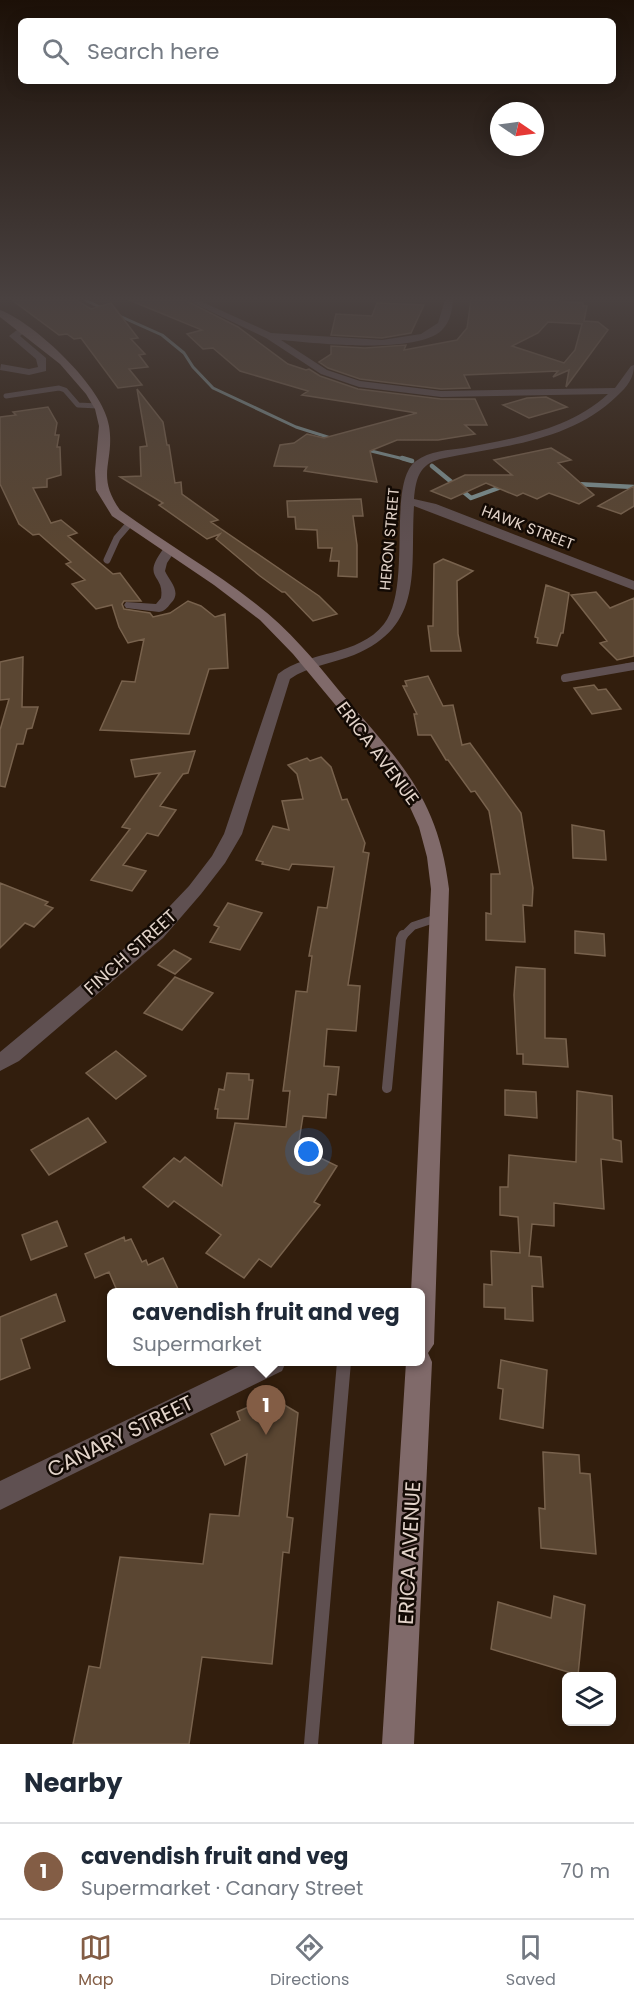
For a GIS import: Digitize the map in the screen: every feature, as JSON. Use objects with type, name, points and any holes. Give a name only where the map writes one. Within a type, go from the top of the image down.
[{"type":"street","name":"ERICA AVENUE","points":[[79,381],[98,406],[104,426],[100,487],[106,500],[116,513],[130,524],[252,607],[296,649],[408,787],[420,807],[436,849],[440,917],[422,1288]]},
{"type":"street","points":[[351,381],[387,389],[451,394],[615,391]]},
{"type":"street","name":"HERON STREET","points":[[309,665],[366,643],[382,633],[393,621],[400,603],[406,570],[412,473],[424,460],[532,438],[557,430],[597,410],[623,381]]},
{"type":"street","name":"HAWK STREET","points":[[409,501],[432,507],[634,586]]},
{"type":"street","points":[[131,605],[159,608],[168,599],[168,584],[159,573],[159,567],[169,550]]},
{"type":"street","name":"FINCH STREET","points":[[0,1063],[156,933],[195,890],[219,859],[233,834],[283,677],[289,672],[309,665]]},
{"type":"street","name":"CANARY STREET","points":[[0,1496],[265,1366]]},
{"type":"street","name":"ERICA AVENUE","points":[[398,1744],[419,1366]]},
{"type":"lane","points":[[6,396],[59,388],[65,390],[78,405],[98,406]]},
{"type":"lane","points":[[107,560],[117,538],[130,524]]},
{"type":"lane","points":[[565,678],[634,666]]},
{"type":"lane","points":[[387,1088],[402,939],[406,930],[412,925],[440,917]]},
{"type":"lane","points":[[311,1744],[344,1366]]},
{"type":"building","points":[[113,381],[139,381],[142,385],[118,388]]},
{"type":"building","points":[[275,381],[336,381],[358,389],[441,399],[475,399],[487,425],[465,425],[475,434],[438,440],[397,440],[370,451],[377,482],[304,471],[307,467],[274,466],[280,445],[294,443],[307,434],[324,438],[417,413],[302,395],[308,391]]},
{"type":"building","points":[[379,381],[467,381],[470,388],[441,389]]},
{"type":"building","points":[[137,389],[163,422],[175,483],[181,482],[182,494],[218,520],[211,522],[319,596],[337,614],[313,621],[285,592],[260,576],[216,539],[220,534],[207,539],[159,505],[163,503],[120,477],[141,476],[140,447],[147,446]]},
{"type":"building","points":[[546,397],[567,407],[529,418],[503,405],[527,398]]},
{"type":"building","points":[[48,407],[57,423],[55,435],[59,435],[57,447],[60,447],[61,475],[47,479],[47,487],[33,488],[51,523],[61,520],[77,533],[68,536],[113,574],[120,573],[141,601],[124,601],[122,604],[124,609],[150,613],[153,617],[170,613],[188,601],[201,606],[215,617],[225,614],[228,668],[209,669],[189,734],[100,730],[122,681],[135,682],[144,639],[128,643],[119,627],[112,605],[96,609],[72,584],[85,580],[66,564],[71,562],[39,534],[33,535],[19,524],[0,484],[0,417],[16,415],[13,412]]},
{"type":"building","points":[[551,448],[571,460],[558,463],[594,495],[579,504],[549,493],[537,499],[523,493],[517,496],[486,483],[451,499],[431,491],[465,475],[512,475],[494,460]]},
{"type":"building","points":[[634,486],[634,506],[621,514],[598,506]]},
{"type":"building","points":[[361,499],[363,516],[353,516],[357,545],[357,577],[338,576],[339,561],[330,561],[332,548],[318,548],[317,530],[296,529],[295,517],[288,517],[287,501]]},
{"type":"building","points":[[443,559],[473,571],[457,581],[458,634],[461,651],[431,651],[428,626],[433,626],[434,564]]},
{"type":"building","points":[[546,585],[569,593],[563,633],[561,633],[557,646],[537,643],[538,638],[535,637]]},
{"type":"building","points":[[596,592],[610,608],[634,598],[634,656],[617,660],[600,643],[607,641],[571,595]]},
{"type":"building","points":[[23,657],[22,707],[38,707],[32,728],[27,729],[23,744],[17,744],[5,787],[0,786],[0,730],[9,699],[0,700],[0,662]]},
{"type":"building","points":[[428,676],[443,706],[453,705],[462,745],[470,743],[521,813],[533,888],[532,906],[523,905],[525,942],[486,940],[486,913],[491,914],[491,874],[500,874],[489,811],[475,791],[471,792],[446,760],[431,735],[418,735],[414,714],[417,714],[403,686],[407,686],[405,681]]},
{"type":"building","points":[[594,685],[598,690],[606,689],[621,709],[592,714],[574,688]]},
{"type":"building","points":[[195,751],[188,773],[183,774],[160,806],[176,810],[158,836],[147,833],[123,865],[146,871],[132,891],[91,880],[130,829],[122,827],[160,773],[135,777],[131,760]]},
{"type":"building","points":[[321,757],[331,767],[342,800],[347,799],[365,843],[363,852],[369,853],[348,985],[360,986],[356,1031],[327,1029],[324,1066],[339,1067],[336,1095],[328,1094],[326,1118],[303,1116],[298,1147],[337,1166],[314,1202],[320,1205],[271,1267],[259,1259],[244,1278],[206,1253],[221,1235],[174,1201],[168,1207],[143,1187],[174,1158],[180,1162],[185,1157],[222,1186],[235,1123],[286,1127],[290,1091],[283,1091],[296,991],[307,992],[312,956],[309,956],[318,907],[327,908],[334,867],[292,864],[289,870],[262,864],[263,862],[256,860],[273,826],[289,830],[282,801],[303,799],[297,774],[288,765],[307,758],[310,761]]},
{"type":"building","points":[[572,825],[604,831],[606,860],[573,858]]},
{"type":"building","points":[[0,883],[48,902],[45,905],[53,908],[34,927],[25,923],[0,948]]},
{"type":"building","points":[[228,903],[262,913],[240,950],[210,942],[219,927],[214,925]]},
{"type":"building","points":[[575,931],[604,934],[605,956],[575,953]]},
{"type":"building","points":[[174,950],[191,959],[175,974],[158,965]]},
{"type":"building","points":[[516,967],[545,969],[545,1038],[566,1039],[568,1067],[523,1064],[523,1054],[517,1054],[514,995]]},
{"type":"building","points":[[175,977],[213,993],[182,1030],[144,1013]]},
{"type":"building","points":[[116,1051],[146,1076],[116,1099],[86,1073]]},
{"type":"building","points":[[227,1073],[249,1074],[249,1080],[253,1080],[248,1119],[217,1118],[218,1109],[215,1109],[219,1089],[224,1090]]},
{"type":"building","points":[[505,1090],[536,1092],[537,1118],[505,1115]]},
{"type":"building","points":[[577,1091],[612,1096],[613,1139],[621,1141],[622,1162],[601,1159],[604,1209],[554,1203],[554,1226],[532,1224],[529,1256],[541,1257],[543,1287],[532,1286],[533,1321],[505,1319],[505,1308],[484,1307],[484,1284],[492,1285],[491,1251],[520,1253],[518,1217],[500,1215],[500,1187],[508,1187],[509,1155],[576,1162]]},
{"type":"building","points":[[88,1118],[106,1142],[49,1175],[31,1150]]},
{"type":"building","points":[[57,1221],[67,1246],[31,1260],[22,1235]]},
{"type":"building","points":[[124,1237],[125,1241],[131,1239],[142,1262],[146,1260],[148,1265],[163,1258],[178,1288],[116,1288],[109,1272],[95,1278],[85,1254]]},
{"type":"building","points":[[56,1294],[65,1321],[21,1339],[30,1368],[0,1380],[0,1317]]},
{"type":"building","points":[[501,1360],[547,1370],[543,1428],[500,1419],[503,1389],[498,1388]]},
{"type":"building","points":[[271,1397],[298,1413],[287,1517],[293,1518],[289,1553],[283,1552],[272,1664],[202,1657],[189,1744],[73,1744],[89,1666],[100,1668],[120,1557],[203,1564],[210,1514],[239,1516],[247,1454],[225,1465],[211,1434],[240,1420],[237,1412]]},
{"type":"building","points":[[543,1452],[579,1455],[580,1473],[590,1474],[596,1554],[541,1548],[539,1508],[545,1509]]},
{"type":"building","points":[[554,1596],[585,1605],[578,1672],[568,1672],[491,1649],[498,1602],[551,1618]]},
{"type":"waterway","points":[[207,381],[213,388],[296,427],[337,440]]},
{"type":"waterway","points":[[363,449],[408,460]]},
{"type":"waterway","points":[[402,458],[412,461]]},
{"type":"waterway","points":[[432,466],[471,498],[504,486]]},
{"type":"waterway","points":[[576,484],[634,487]]},
{"type":"place","name":"cavendish fruit and veg","points":[[266,1435]]}]
